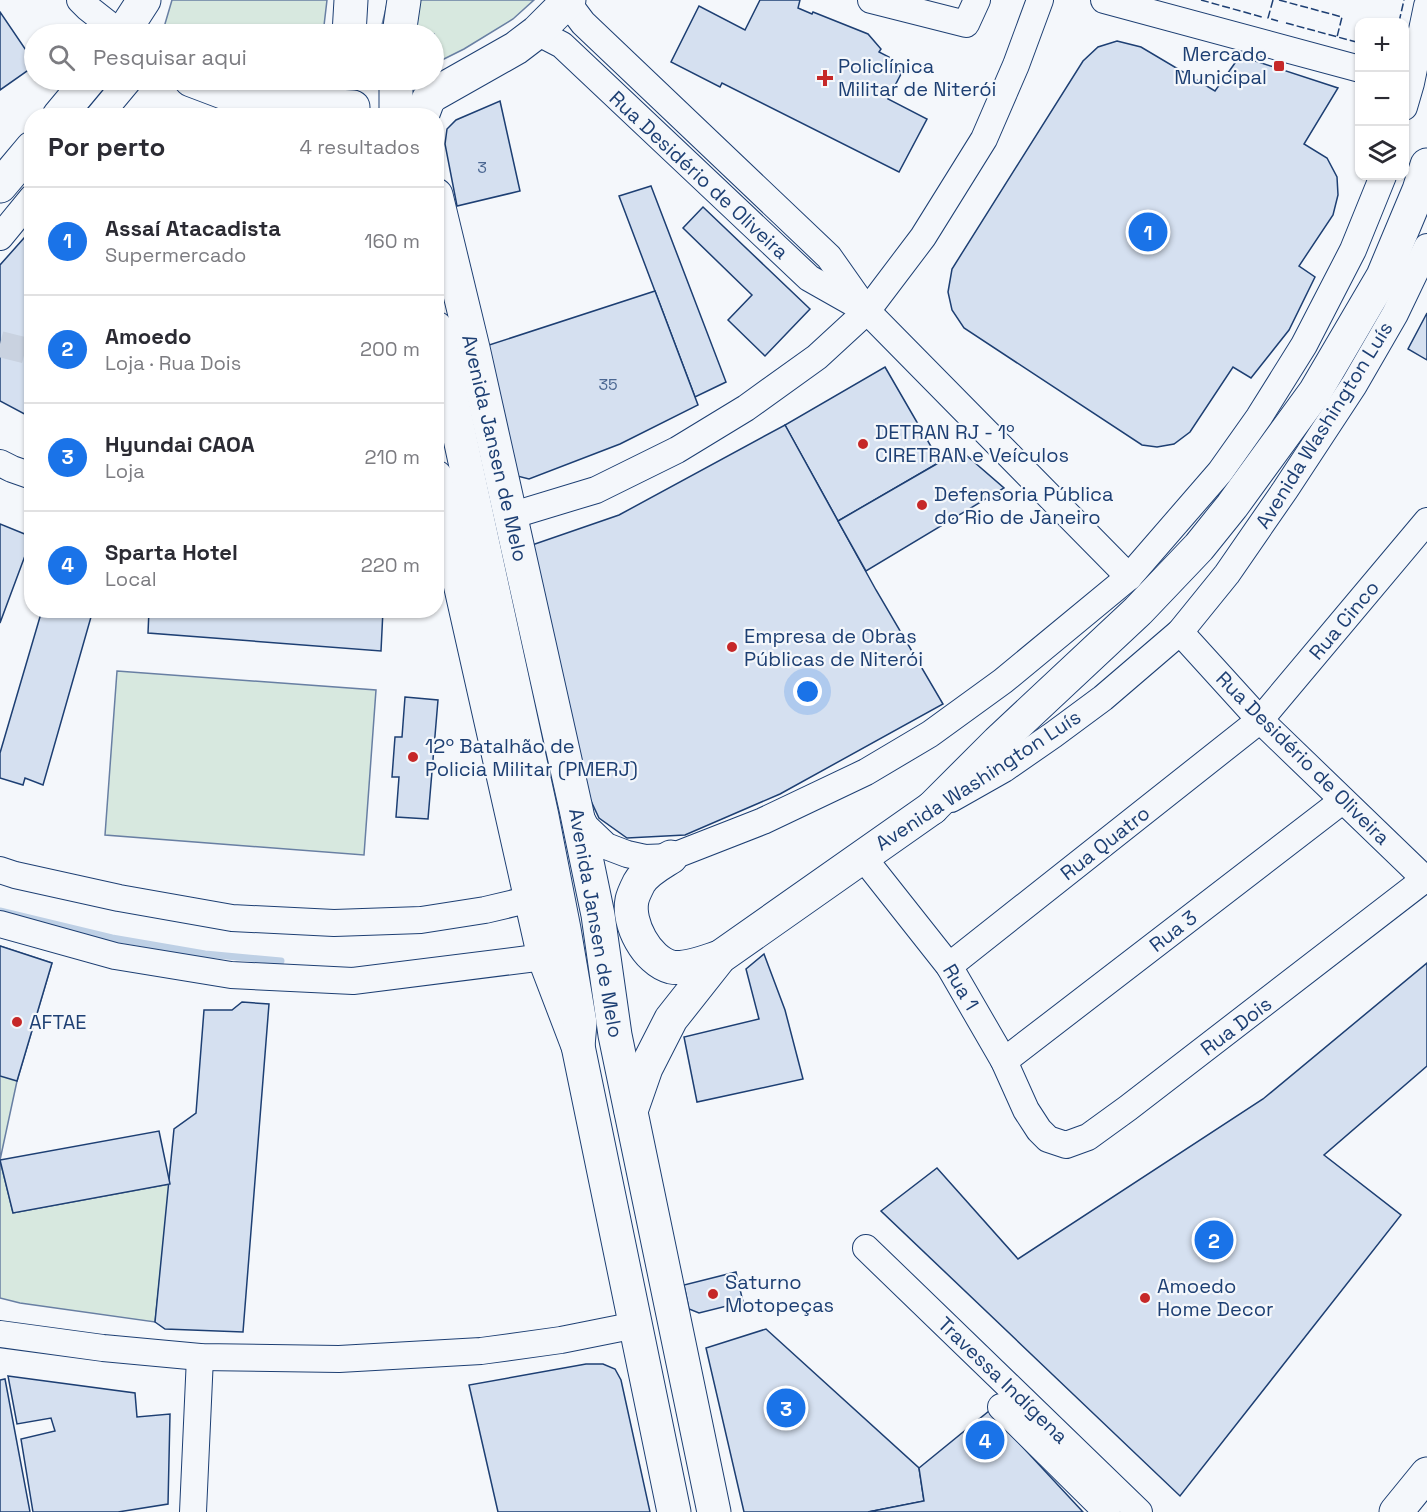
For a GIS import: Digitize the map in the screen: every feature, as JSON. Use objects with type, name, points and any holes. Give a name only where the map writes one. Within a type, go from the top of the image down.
[{"type":"main road","points":[[350,24],[351,0]]},
{"type":"main road","points":[[400,24],[404,0]]},
{"type":"main road","points":[[444,88],[516,48],[537,32],[569,0]]},
{"type":"main road","points":[[129,24],[144,2]]},
{"type":"main road","points":[[66,108],[81,90]]},
{"type":"main road","points":[[217,90],[267,102],[352,101]]},
{"type":"main road","points":[[396,90],[396,108]]},
{"type":"main road","points":[[425,108],[441,90]]},
{"type":"main road","points":[[0,186],[24,158]]},
{"type":"main road","points":[[932,808],[998,742],[1138,611],[1199,547],[1232,507],[1333,363],[1383,276],[1423,178]]},
{"type":"main road","name":"Avenida Jansen de Melo","points":[[445,257],[510,516],[576,809],[598,915],[615,1035],[714,1512]]},
{"type":"main road","points":[[444,365],[542,816],[580,1023],[578,1046]]},
{"type":"main road","name":"Avenida Jansen de Melo","points":[[444,534],[544,957],[578,1046],[674,1512]]},
{"type":"main road","name":"Avenida Washington Luís","points":[[631,1112],[646,1068],[671,1019],[720,957],[932,808]]},
{"type":"main road","points":[[671,857],[647,873],[639,882],[632,900],[632,920],[638,935],[645,948],[656,959],[671,967],[693,966],[720,957]]},
{"type":"main road","points":[[1396,1512],[1427,1474]]},
{"type":"street","points":[[80,0],[109,24]]},
{"type":"street","name":"Rua Desidério de Oliveira","points":[[569,0],[583,23],[829,257],[867,311],[1129,577]]},
{"type":"street","points":[[871,0],[966,24],[977,0]]},
{"type":"street","points":[[510,516],[596,489],[677,450],[746,408],[817,357],[867,311],[923,237],[984,139],[1017,65],[1040,0]]},
{"type":"street","points":[[1104,0],[1355,68]]},
{"type":"street","points":[[1412,89],[1427,6]]},
{"type":"street","name":"Rua Desidério de Oliveira","points":[[537,32],[562,45],[809,278],[867,311]]},
{"type":"street","points":[[106,108],[121,90]]},
{"type":"street","points":[[576,809],[586,827],[606,846],[645,858],[671,857],[763,821],[866,772],[930,734],[1003,681],[1129,577],[1220,472],[1305,345],[1348,261],[1381,180]]},
{"type":"street","points":[[0,237],[24,208]]},
{"type":"street","name":"Avenida Washington Luís","points":[[932,808],[1004,769],[1053,735],[1103,698],[1180,632],[1227,574],[1354,385],[1395,314],[1427,247]]},
{"type":"street","points":[[0,463],[24,474]]},
{"type":"street","name":"Rua Cinco","points":[[1260,720],[1427,521]]},
{"type":"street","name":"Rua Desidério de Oliveira","points":[[1180,632],[1260,720],[1426,880]]},
{"type":"street","name":"Rua Quatro","points":[[949,966],[1260,720]]},
{"type":"street","name":"Rua 3","points":[[1004,1061],[1342,801]]},
{"type":"street","name":"Rua 1","points":[[862,856],[949,966],[1004,1061],[1026,1110],[1039,1130]]},
{"type":"street","points":[[0,870],[118,898],[232,918],[334,924],[421,920],[484,910],[531,899]]},
{"type":"street","name":"Rua Dois","points":[[1039,1130],[1048,1139],[1065,1145],[1088,1137],[1426,880]]},
{"type":"street","points":[[0,924],[115,956],[231,975],[353,981],[544,957]]},
{"type":"street","name":"Travessa Indígena","points":[[866,1248],[1139,1512]]},
{"type":"street","points":[[0,1334],[103,1348],[200,1357],[339,1359],[481,1351],[561,1340],[636,1325]]},
{"type":"street","points":[[193,1512],[200,1357]]},
{"type":"street","points":[[1001,1407],[1107,1512]]},
{"type":"shaded area","points":[[172,0],[327,0],[324,24],[165,24]]},
{"type":"shaded area","points":[[388,0],[534,0],[513,19],[444,59],[444,24],[382,24]]},
{"type":"shaded area","points":[[117,671],[376,690],[364,855],[105,835]]},
{"type":"shaded area","name":"AFTAE","points":[[0,946],[52,963],[17,1081],[0,1160]]},
{"type":"shaded area","points":[[0,1160],[13,1213],[170,1184],[155,1322],[20,1303],[0,1298]]},
{"type":"building","points":[[760,0],[800,0],[798,8],[868,34],[881,49],[879,52],[889,57],[886,64],[902,72],[888,99],[927,119],[899,172],[722,83],[720,87],[671,62],[699,6],[745,30]]},
{"type":"building","points":[[0,12],[24,47],[24,73],[0,90]]},
{"type":"building","points":[[1117,41],[1141,47],[1215,91],[1240,56],[1338,88],[1304,144],[1327,158],[1337,177],[1338,195],[1333,215],[1299,266],[1315,277],[1289,330],[1251,378],[1233,367],[1190,432],[1174,444],[1157,447],[1142,445],[964,328],[952,310],[948,292],[952,269],[1083,61],[1098,47]]},
{"type":"building","points":[[500,101],[520,191],[457,206],[445,144],[447,129],[456,120]]},
{"type":"building","points":[[651,186],[726,382],[695,397],[619,196]]},
{"type":"building","points":[[703,207],[810,309],[765,356],[728,320],[752,295],[683,228]]},
{"type":"building","points":[[24,238],[24,414],[0,401],[0,265]]},
{"type":"building","points":[[655,291],[698,405],[620,444],[529,479],[517,476],[486,346]]},
{"type":"building","points":[[1427,313],[1427,360],[1408,349]]},
{"type":"building","name":"DETRAN RJ - 1º CIRETRAN e Veículos","points":[[885,367],[940,462],[838,521],[785,425]]},
{"type":"building","name":"Empresa de Obras Públicas de Niterói","points":[[785,425],[876,590],[943,704],[780,794],[685,835],[627,838],[599,818],[584,786],[532,545],[619,515]]},
{"type":"building","name":"Defensoria Pública do Rio de Janeiro","points":[[959,449],[1004,488],[866,571],[838,521]]},
{"type":"building","points":[[0,524],[24,534],[24,558],[0,623]]},
{"type":"building","points":[[40,618],[91,618],[43,785],[25,778],[23,785],[0,778],[0,753]]},
{"type":"building","points":[[149,618],[383,618],[381,651],[148,633]]},
{"type":"building","points":[[405,697],[438,700],[428,819],[396,817],[399,777],[392,777],[395,737],[402,737]]},
{"type":"building","name":"AFTAE","points":[[0,946],[52,963],[17,1081],[0,1076]]},
{"type":"building","points":[[764,954],[785,1010],[803,1079],[697,1102],[684,1037],[759,1019],[746,969]]},
{"type":"building","points":[[1427,963],[1427,1066],[1324,1155],[1401,1215],[1180,1496],[881,1211],[937,1168],[1018,1259],[1263,1099]]},
{"type":"building","points":[[242,1002],[269,1004],[243,1332],[165,1329],[155,1322],[174,1129],[196,1113],[204,1010],[232,1010]]},
{"type":"building","points":[[159,1131],[170,1184],[13,1213],[0,1160]]},
{"type":"building","name":"Saturno Motopeças","points":[[736,1272],[743,1302],[699,1313],[689,1309],[684,1285]]},
{"type":"building","points":[[766,1329],[919,1468],[924,1501],[868,1512],[744,1512],[706,1348]]},
{"type":"building","points":[[586,1364],[603,1364],[615,1369],[621,1380],[650,1512],[498,1512],[469,1385]]},
{"type":"building","points":[[8,1376],[135,1393],[137,1417],[170,1414],[168,1504],[118,1512],[33,1512],[21,1439],[55,1431],[51,1418],[17,1424]]},
{"type":"building","points":[[5,1379],[30,1512],[0,1512],[0,1380]]},
{"type":"building","points":[[989,1411],[1083,1512],[868,1512],[924,1501],[919,1468]]},
{"type":"waterway","points":[[0,911],[112,938],[205,954],[281,961]]},
{"type":"tunnel","points":[[0,344],[24,350]]},
{"type":"fence","points":[[1201,0],[1262,17]]},
{"type":"fence","points":[[1273,0],[1268,18],[1278,21]]},
{"type":"fence","points":[[1279,0],[1342,17],[1337,37]]},
{"type":"fence","points":[[1400,18],[1404,0]]},
{"type":"fence","points":[[1286,23],[1355,42]]},
{"type":"place","name":"Mercado Municipal","points":[[1279,66]]},
{"type":"place","name":"Policlínica Militar de Niterói","points":[[825,78]]},
{"type":"place","name":"Assaí Atacadista","points":[[1148,232]]},
{"type":"place","name":"DETRAN RJ - 1º CIRETRAN e Veículos","points":[[863,444]]},
{"type":"place","name":"Defensoria Pública do Rio de Janeiro","points":[[922,505]]},
{"type":"place","name":"Empresa de Obras Públicas de Niterói","points":[[732,647]]},
{"type":"place","name":"12º Batalhão de Policia Militar (PMERJ)","points":[[413,757]]},
{"type":"place","name":"AFTAE","points":[[17,1022]]},
{"type":"place","name":"Amoedo","points":[[1214,1240]]},
{"type":"place","name":"Saturno Motopeças","points":[[713,1294]]},
{"type":"place","name":"Amoedo Home Decor","points":[[1145,1298]]},
{"type":"place","name":"Hyundai CAOA","points":[[786,1408]]},
{"type":"place","name":"Sparta Hotel","points":[[985,1440]]}]
